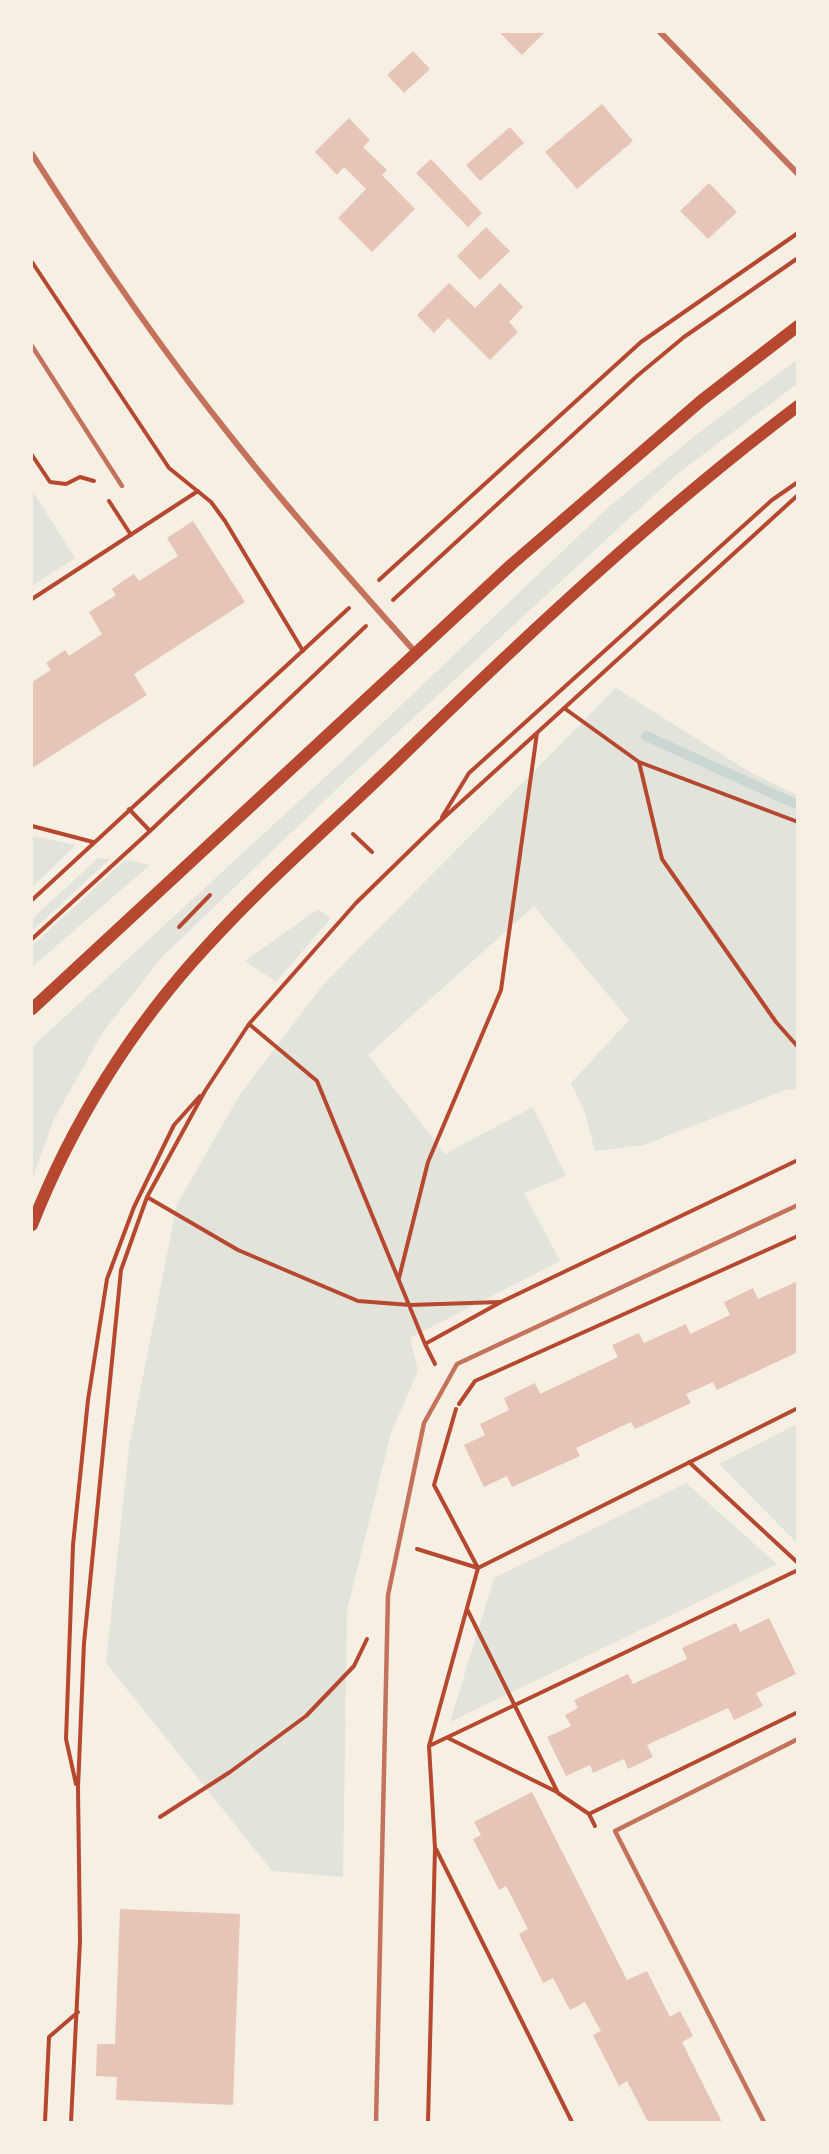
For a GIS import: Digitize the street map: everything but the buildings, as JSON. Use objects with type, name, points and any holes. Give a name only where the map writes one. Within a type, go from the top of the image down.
[{"type":"main road","points":[[32,1009],[613,474],[702,400],[798,326]]},
{"type":"main road","points":[[32,1225],[61,1159],[93,1100],[135,1036],[206,947],[291,861],[554,611],[680,499],[798,406]]},
{"type":"street","points":[[660,32],[798,174]]},
{"type":"street","points":[[32,154],[89,241],[190,384],[236,443],[363,594],[416,653]]},
{"type":"lane","points":[[32,346],[122,486]]},
{"type":"lane","points":[[376,2122],[388,1595],[424,1423],[457,1364],[798,1205]]},
{"type":"lane","points":[[764,2122],[615,1831],[798,1739]]},
{"type":"path","points":[[32,900],[363,594],[641,342],[798,232]]},
{"type":"path","points":[[32,939],[637,376],[684,337],[798,258]]},
{"type":"path","points":[[32,262],[169,468],[198,491],[225,521],[303,651]]},
{"type":"path","points":[[32,455],[50,482],[66,484],[80,477],[87,477],[100,486]]},
{"type":"path","points":[[438,823],[469,773],[772,500],[798,482]]},
{"type":"path","points":[[32,599],[198,491]]},
{"type":"path","points":[[71,2122],[80,1941],[78,1788],[84,1642],[121,1270],[147,1197],[205,1091],[249,1024],[356,903],[438,823],[798,495]]},
{"type":"path","points":[[106,496],[131,535]]},
{"type":"path","points":[[564,708],[639,762],[798,822]]},
{"type":"path","points":[[399,1279],[428,1162],[501,990],[537,733]]},
{"type":"path","points":[[639,762],[662,859],[776,1022],[798,1047]]},
{"type":"path","points":[[129,809],[150,831]]},
{"type":"path","points":[[32,826],[93,842]]},
{"type":"path","points":[[179,927],[210,895]]},
{"type":"path","points":[[249,1024],[317,1081],[425,1344],[456,1410]]},
{"type":"path","points":[[78,1788],[66,1739],[73,1545],[88,1400],[108,1279],[134,1207],[174,1125],[205,1091]]},
{"type":"path","points":[[425,1344],[501,1302],[798,1161]]},
{"type":"path","points":[[147,1197],[238,1250],[358,1301],[410,1305],[501,1302]]},
{"type":"path","points":[[428,2122],[435,1848],[429,1746],[477,1568],[434,1485],[456,1410],[475,1381],[798,1236]]},
{"type":"path","points":[[399,1543],[477,1568],[798,1408]]},
{"type":"path","points":[[688,1462],[798,1563]]},
{"type":"path","points":[[429,1746],[798,1570]]},
{"type":"path","points":[[160,1817],[230,1772],[306,1716],[354,1666],[369,1636]]},
{"type":"path","points":[[589,1814],[798,1712]]},
{"type":"path","points":[[447,1738],[558,1793]]},
{"type":"path","points":[[435,1848],[572,2122]]},
{"type":"path","points":[[45,2122],[49,2037],[78,2012]]},
{"type":"shaded area","points":[[797,360],[797,384],[676,475],[344,782],[162,957],[103,1032],[54,1119],[32,1180],[32,1047],[347,757],[612,504],[706,427]]},
{"type":"shaded area","points":[[32,490],[75,558],[32,586]]},
{"type":"shaded area","points":[[616,688],[748,771],[797,795],[797,1089],[785,1090],[644,1145],[595,1151],[585,1113],[571,1083],[629,1020],[534,906],[368,1055],[445,1154],[533,1107],[566,1176],[524,1193],[560,1261],[410,1338],[418,1371],[391,1433],[347,1610],[343,1877],[272,1871],[106,1663],[129,1447],[177,1204],[241,1093],[323,985]]},
{"type":"shaded area","points":[[32,836],[76,845],[32,887]]},
{"type":"shaded area","points":[[98,858],[110,859],[32,931],[32,919]]},
{"type":"shaded area","points":[[125,860],[150,865],[32,967],[32,946]]},
{"type":"shaded area","points":[[318,909],[331,918],[276,982],[245,961]]},
{"type":"shaded area","points":[[797,1424],[797,1543],[719,1464]]},
{"type":"shaded area","points":[[686,1483],[777,1564],[450,1722],[494,1578]]},
{"type":"waterway","points":[[646,736],[798,805]]}]
